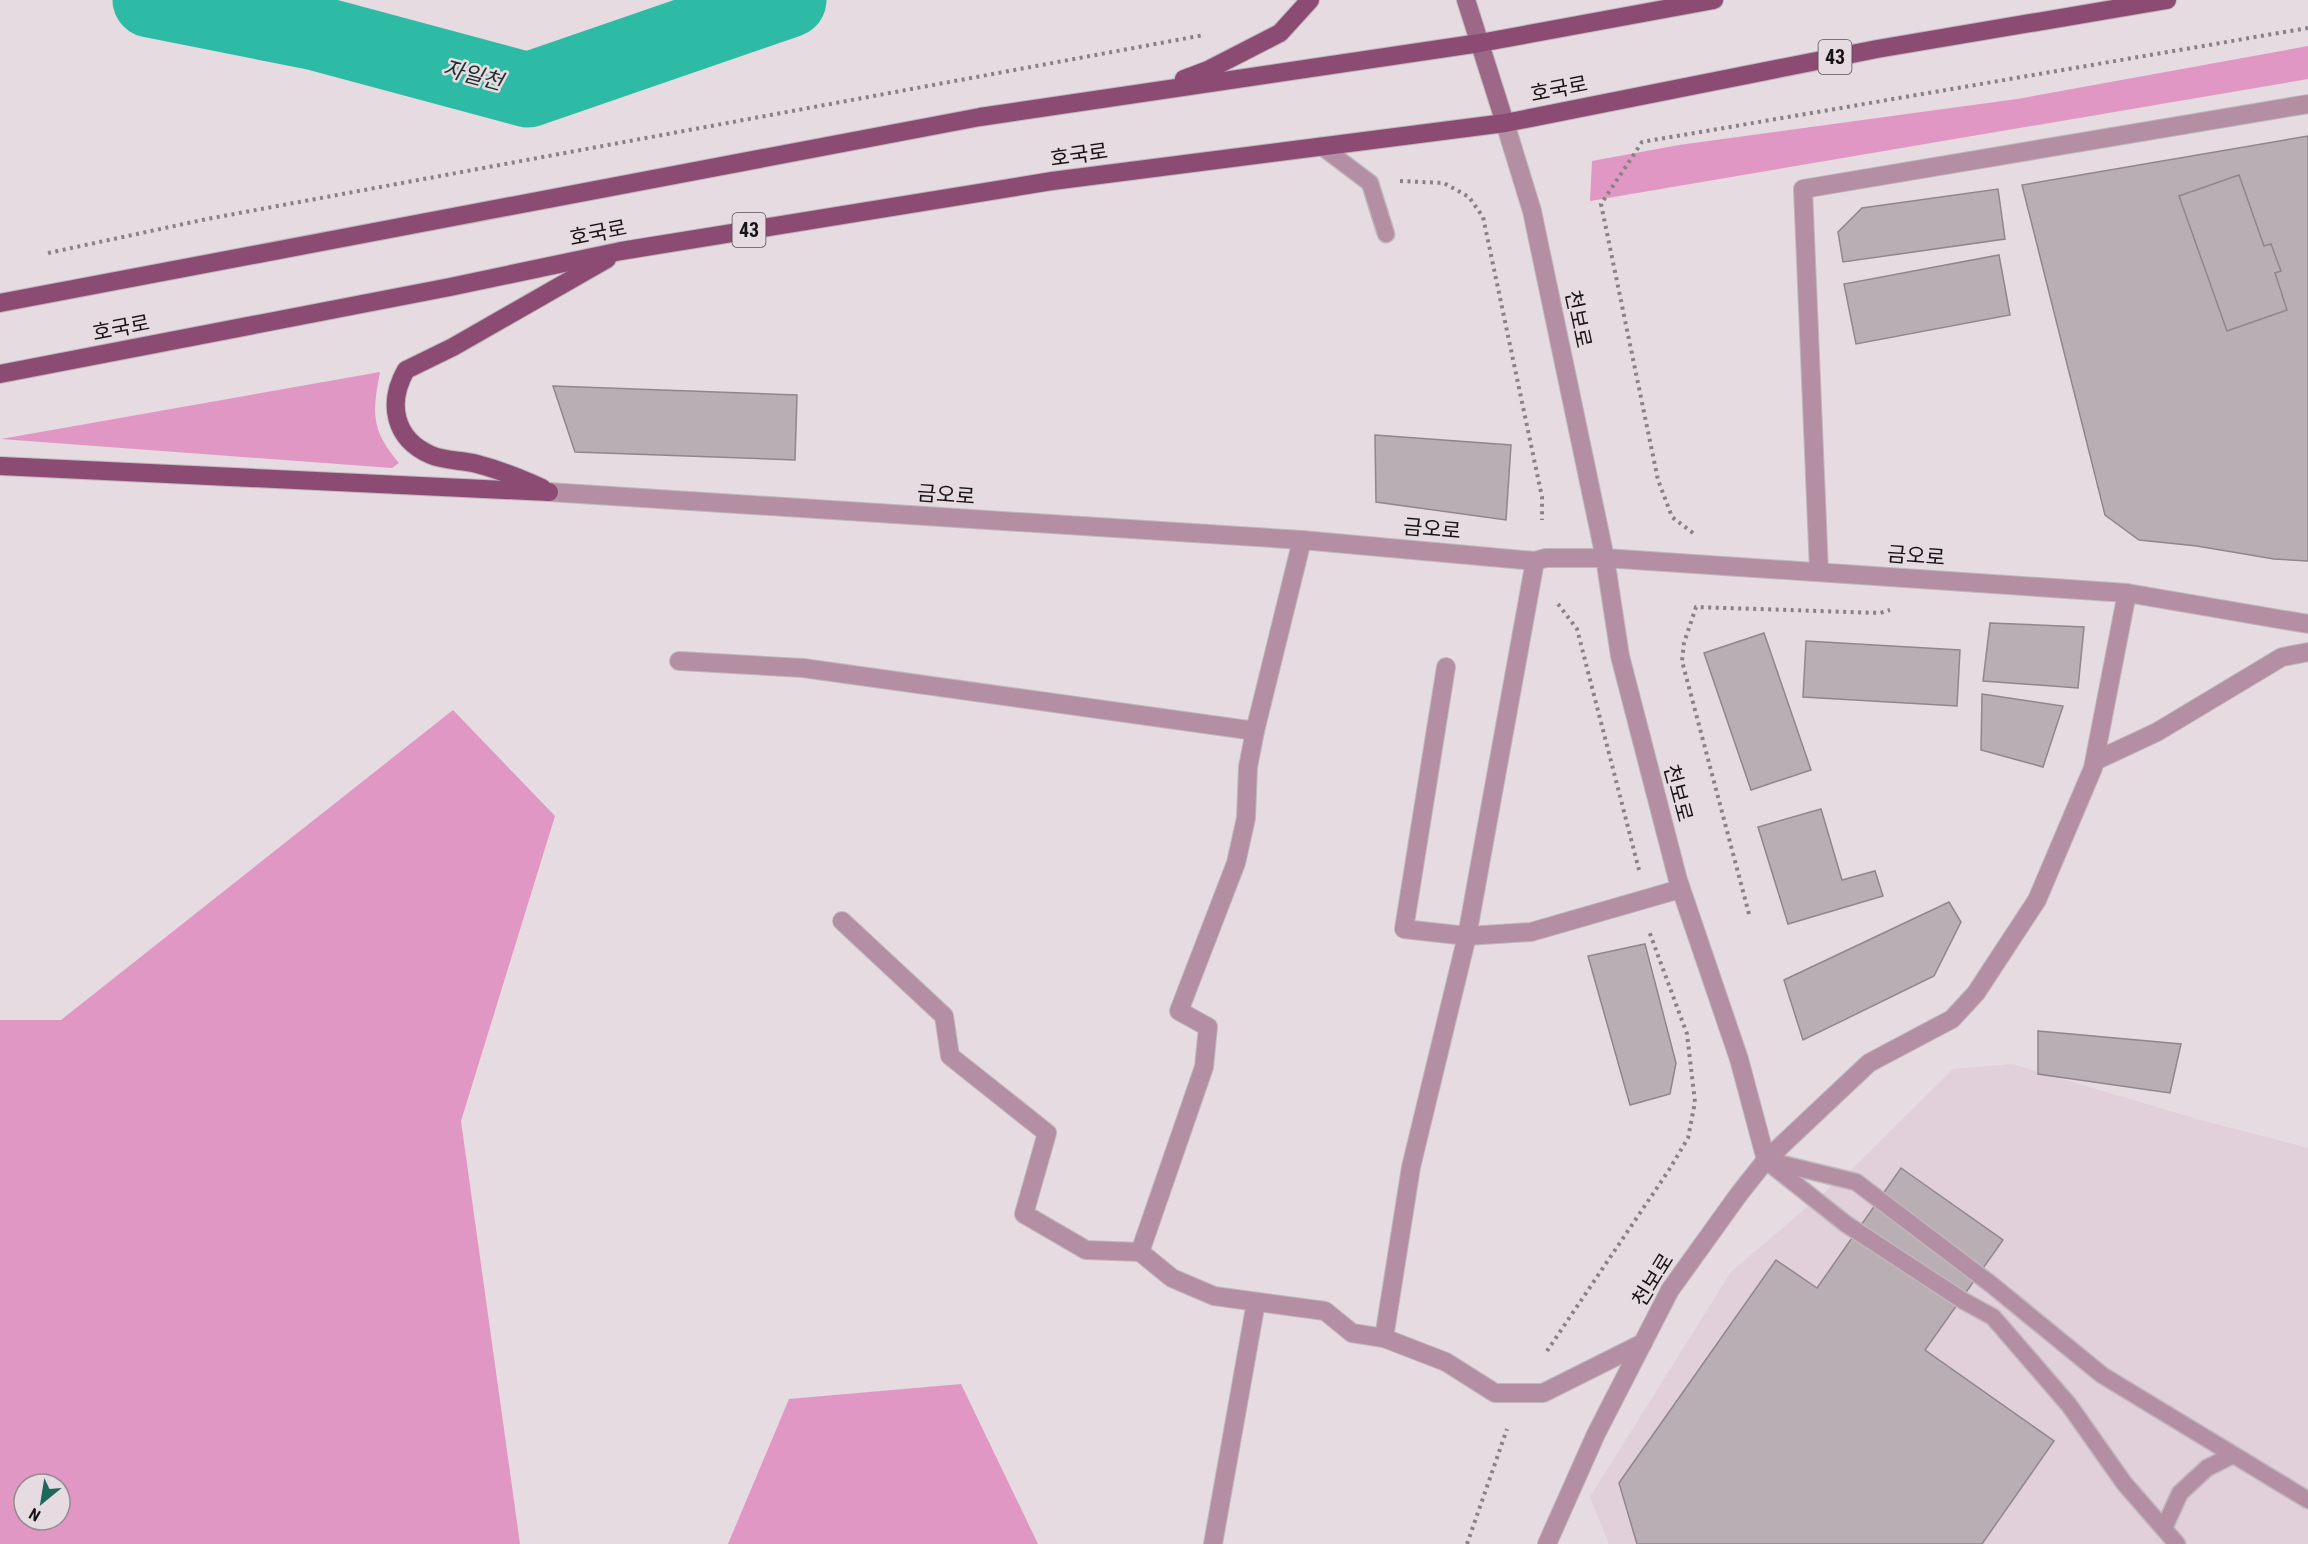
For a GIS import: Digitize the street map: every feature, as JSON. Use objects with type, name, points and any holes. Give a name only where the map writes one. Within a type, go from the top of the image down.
[{"type":"main road","points":[[1143,93],[1208,70],[1280,33],[1310,0]]},
{"type":"main road","name":"천보로","points":[[1466,0],[1504,123]]},
{"type":"main road","name":"호국로","points":[[0,303],[981,117],[1480,43],[1714,0]]},
{"type":"main road","name":"호국로","points":[[0,374],[450,287],[621,251],[1052,181],[1504,123],[1876,49],[2167,0]]},
{"type":"main road","points":[[549,492],[511,474],[473,463],[433,456],[421,450],[406,436],[396,418],[396,391],[406,370],[453,348],[621,251]]},
{"type":"main road","points":[[0,466],[549,492]]},
{"type":"street","points":[[1819,572],[1803,189],[2308,104]]},
{"type":"street","name":"천보로","points":[[1504,123],[1532,211],[1605,558],[1620,656],[1680,889],[1739,1059],[1766,1160],[1670,1290],[1596,1434],[1547,1544]]},
{"type":"street","name":"금오로","points":[[549,492],[1302,540],[1535,561],[1546,558],[1605,558],[2127,593],[2308,624]]},
{"type":"street","points":[[1140,1252],[1204,1067],[1208,1027],[1179,1011],[1236,863],[1246,818],[1248,767],[1255,731],[1302,540]]},
{"type":"street","points":[[1384,1338],[1411,1167],[1467,936],[1535,561]]},
{"type":"street","points":[[1766,1160],[1869,1063],[1952,1019],[1976,993],[2037,900],[2095,761],[2127,593]]},
{"type":"street","points":[[2095,761],[2157,732],[2282,657],[2308,652]]},
{"type":"street","points":[[679,661],[803,668],[1255,731]]},
{"type":"street","points":[[1446,667],[1404,929],[1467,936],[1531,932],[1680,889]]},
{"type":"street","points":[[842,921],[944,1016],[950,1056],[1047,1132],[1024,1214],[1086,1250],[1140,1252],[1172,1278],[1214,1296],[1325,1311],[1352,1333],[1384,1338],[1446,1362],[1495,1393],[1543,1393],[1642,1343]]},
{"type":"street","points":[[1213,1544],[1256,1302]]},
{"type":"lane","points":[[1321,146],[1370,183],[1386,234]]},
{"type":"lane","points":[[1766,1160],[1856,1182],[1992,1285],[2102,1375],[2308,1500]]},
{"type":"lane","points":[[1766,1160],[1846,1224],[1962,1300],[1993,1317],[2069,1405],[2124,1482],[2177,1544]]},
{"type":"lane","points":[[2164,1528],[2180,1493],[2207,1468],[2233,1455]]},
{"type":"path","points":[[1696,535],[1672,517],[1658,480],[1601,204],[1642,142],[2308,28]]},
{"type":"path","points":[[48,253],[207,219],[1205,35]]},
{"type":"path","points":[[1399,181],[1444,183],[1468,197],[1483,217],[1542,497],[1542,520]]},
{"type":"path","points":[[1557,601],[1577,629],[1642,882]]},
{"type":"path","points":[[1749,914],[1682,661],[1684,643],[1696,607],[1880,613],[1898,607]]},
{"type":"path","points":[[1547,1351],[1669,1170],[1688,1138],[1695,1102],[1687,1034],[1649,930]]},
{"type":"path","points":[[1467,1544],[1507,1429]]},
{"type":"shaded area","points":[[2308,46],[2308,79],[1590,201],[1592,161],[1679,145],[2017,99]]},
{"type":"shaded area","points":[[380,372],[375,411],[376,421],[383,441],[399,463],[392,468],[1,439]]},
{"type":"shaded area","points":[[453,710],[555,816],[461,1121],[520,1544],[0,1544],[0,1020],[61,1020]]},
{"type":"shaded area","points":[[2012,1064],[2204,1121],[2308,1148],[2308,1544],[1609,1544],[1590,1497],[1731,1272],[1853,1168],[1953,1069]]},
{"type":"shaded area","points":[[961,1384],[1038,1544],[728,1544],[789,1399]]},
{"type":"building","points":[[2308,136],[2308,561],[2274,559],[2197,546],[2139,540],[2105,515],[2022,185]]},
{"type":"building","points":[[2239,175],[2264,246],[2271,244],[2281,271],[2275,273],[2287,310],[2227,331],[2179,196]]},
{"type":"building","points":[[1998,189],[2005,239],[1843,262],[1838,232],[1862,208]]},
{"type":"building","points":[[1999,255],[2010,315],[1856,344],[1844,284]]},
{"type":"building","points":[[553,386],[797,395],[795,460],[575,452]]},
{"type":"building","points":[[1375,435],[1511,445],[1506,520],[1376,502]]},
{"type":"building","points":[[1990,623],[2084,627],[2078,688],[1983,681]]},
{"type":"building","points":[[1764,633],[1811,770],[1751,790],[1704,653]]},
{"type":"building","points":[[1806,641],[1960,650],[1957,706],[1803,697]]},
{"type":"building","points":[[1982,694],[2063,706],[2043,767],[1981,750]]},
{"type":"building","points":[[1821,809],[1842,880],[1875,871],[1883,896],[1788,924],[1758,827]]},
{"type":"building","points":[[1949,902],[1961,922],[1934,976],[1803,1040],[1784,980]]},
{"type":"building","points":[[1645,944],[1676,1063],[1670,1094],[1630,1105],[1588,956]]},
{"type":"building","points":[[2038,1031],[2181,1044],[2170,1093],[2038,1074]]},
{"type":"building","points":[[1901,1168],[2003,1240],[1925,1350],[2054,1441],[1982,1544],[1637,1544],[1619,1483],[1776,1260],[1817,1288]]},
{"type":"waterway","name":"자일천","points":[[150,0],[316,33],[528,90],[789,0]]}]
